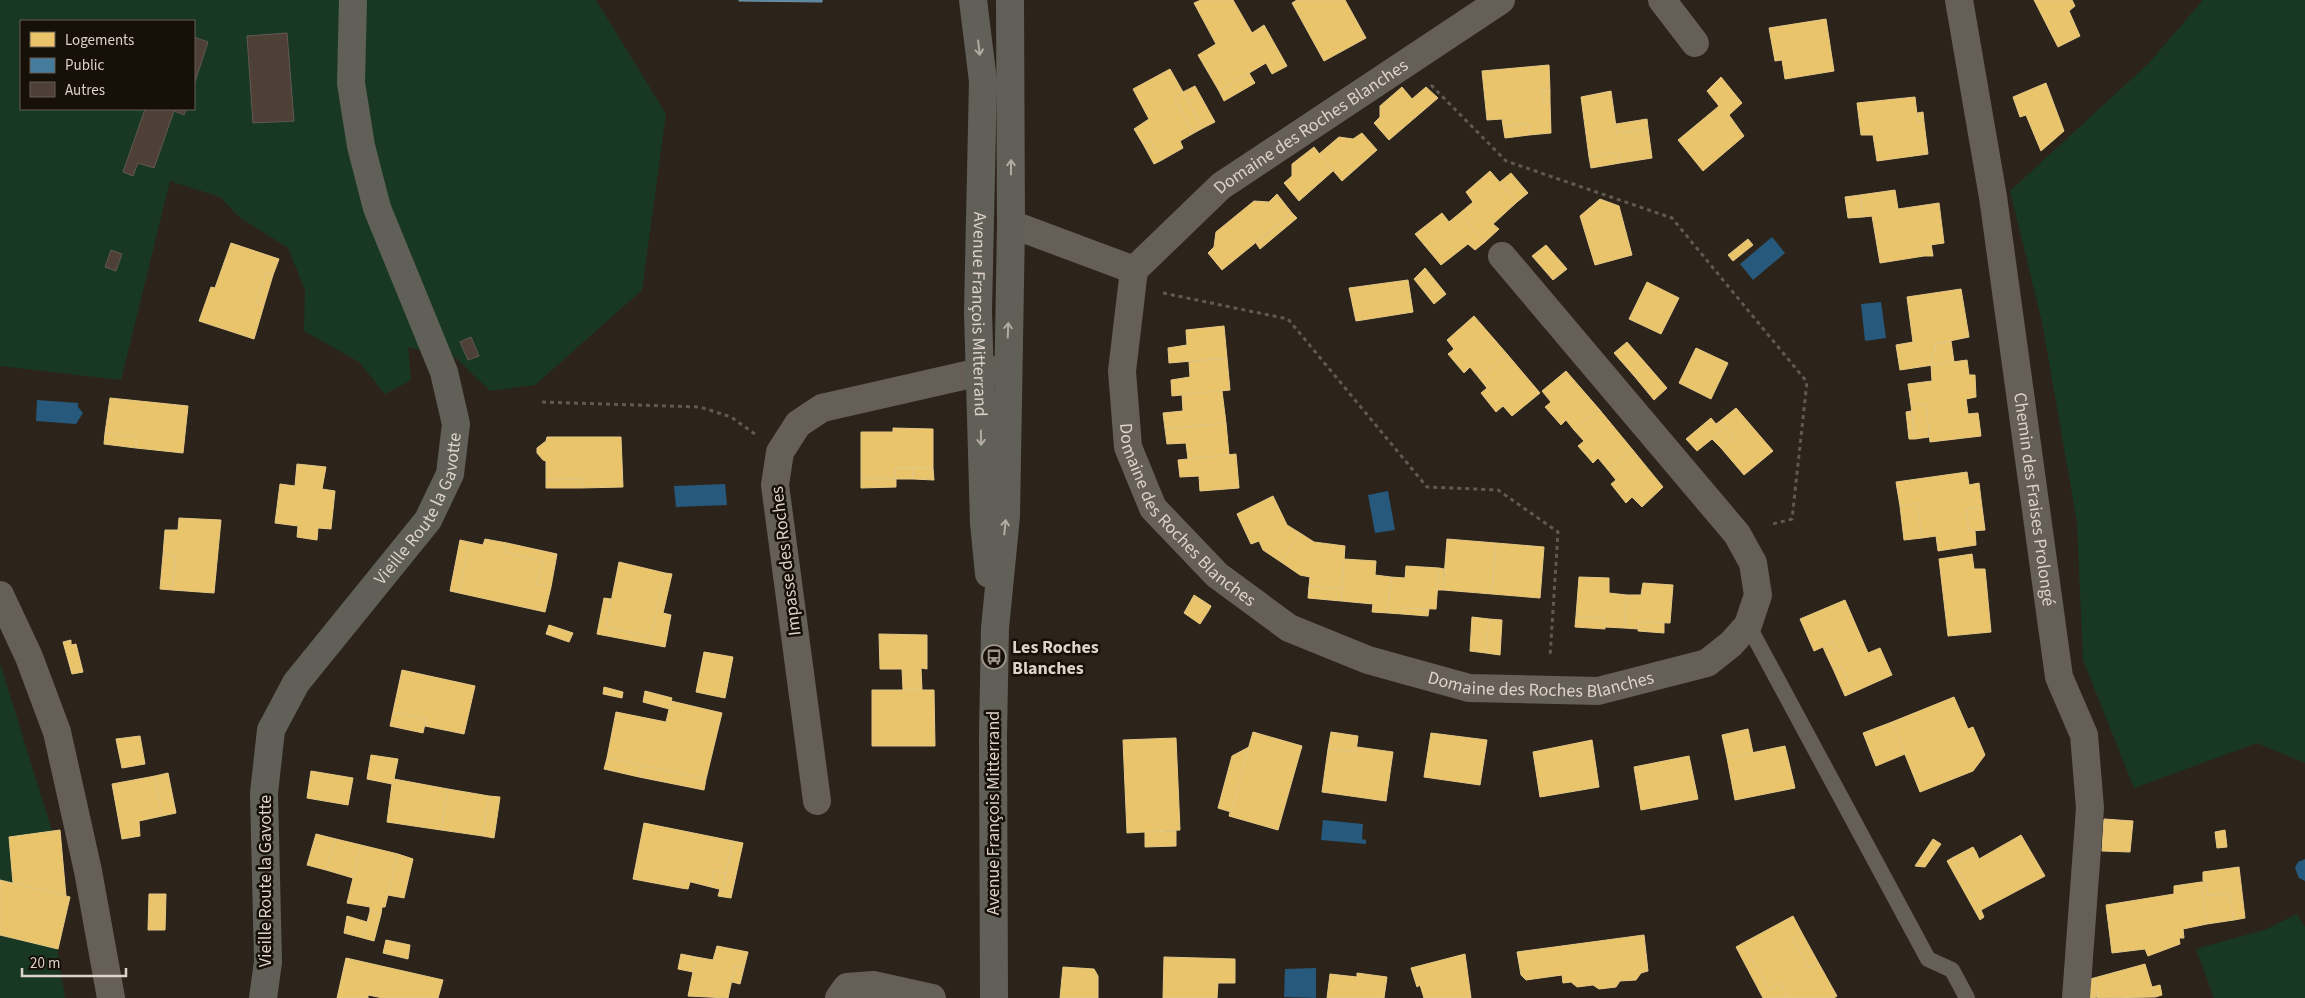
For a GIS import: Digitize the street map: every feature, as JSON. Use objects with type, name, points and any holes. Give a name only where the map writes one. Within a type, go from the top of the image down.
[{"type":"main road","name":"Vieille Route la Gavotte","points":[[262,998],[268,962],[264,792],[271,730],[296,682],[428,520],[450,474],[456,424],[444,372],[377,208],[361,146],[351,83],[353,0]]},
{"type":"main road","name":"Avenue François Mitterrand","points":[[973,0],[983,82],[978,312],[984,523],[995,628]]},
{"type":"main road","name":"Avenue François Mitterrand","points":[[994,998],[993,735],[995,628],[1006,516],[1011,224],[1010,0]]},
{"type":"street","name":"Domaine des Roches Blanches","points":[[1501,0],[1221,186],[1133,278],[1122,371],[1128,447],[1153,508],[1217,575],[1289,628],[1368,660],[1469,688],[1598,691],[1706,663],[1731,644],[1748,625],[1758,595],[1753,562],[1736,534],[1502,256]]},
{"type":"street","points":[[1662,0],[1695,43]]},
{"type":"street","name":"Chemin des Fraises Prolongé","points":[[1959,0],[1993,197],[2059,677],[2084,735],[2090,808],[2076,998]]},
{"type":"street","points":[[1011,224],[1133,278]]},
{"type":"street","name":"Impasse des Roches","points":[[818,802],[775,485],[780,452],[798,424],[822,408],[980,372],[1008,369]]},
{"type":"street","points":[[0,595],[29,657],[57,732],[86,861],[111,998]]},
{"type":"street","points":[[102,948],[126,998]]},
{"type":"street","points":[[840,998],[847,987],[873,985],[932,998]]},
{"type":"lane","points":[[1748,625],[1928,959],[1952,970],[1967,998]]},
{"type":"path","points":[[1408,61],[1506,162],[1672,218],[1807,382],[1792,519],[1736,534]]},
{"type":"path","points":[[1133,278],[1288,319],[1428,488],[1498,490],[1558,532],[1548,690]]},
{"type":"path","points":[[542,402],[700,407],[731,417],[780,452]]},
{"type":"green space","points":[[0,0],[596,0],[666,114],[642,290],[535,385],[490,391],[456,358],[408,347],[411,380],[385,394],[359,362],[304,331],[305,290],[288,248],[239,217],[220,197],[170,181],[121,380],[0,366]]},
{"type":"green space","points":[[2203,0],[2305,0],[2305,763],[2257,743],[2134,788],[2083,660],[2077,522],[2042,322],[2010,191],[2149,63]]},
{"type":"green space","points":[[0,663],[52,831],[60,830],[66,896],[57,949],[65,998],[0,998]]},
{"type":"green space","points":[[2297,914],[2305,927],[2305,998],[2214,998],[2196,949],[2267,929]]},
{"type":"water","points":[[1772,237],[1785,253],[1753,280],[1740,264]]},
{"type":"water","points":[[1881,302],[1886,338],[1865,341],[1861,304]]},
{"type":"water","points":[[37,400],[78,403],[78,407],[83,413],[76,424],[36,421]]},
{"type":"water","points":[[725,484],[727,505],[676,507],[674,486]]},
{"type":"water","points":[[1388,491],[1395,530],[1375,533],[1368,495]]},
{"type":"water","points":[[1323,820],[1363,824],[1362,839],[1366,840],[1366,844],[1321,840]]},
{"type":"water","points":[[2305,859],[2305,881],[2299,878],[2295,868],[2298,862]]},
{"type":"water","points":[[1316,968],[1316,998],[1284,997],[1285,969]]},
{"type":"building: Logements","points":[[1201,0],[1233,0],[1252,33],[1264,25],[1287,66],[1272,74],[1266,63],[1219,91],[1198,55],[1216,44],[1194,3]]},
{"type":"building: Logements","points":[[1297,0],[1345,0],[1366,38],[1324,61],[1292,3]]},
{"type":"building: Logements","points":[[2034,0],[2072,0],[2075,6],[2069,11],[2080,36],[2058,47]]},
{"type":"building: Logements","points":[[1826,19],[1834,71],[1785,79],[1782,60],[1775,61],[1769,28]]},
{"type":"building: Logements","points":[[1549,65],[1550,91],[1542,91],[1543,102],[1550,101],[1551,133],[1529,135],[1529,124],[1503,126],[1502,119],[1487,120],[1482,71]]},
{"type":"building: Logements","points":[[1170,69],[1183,92],[1174,99],[1194,133],[1180,141],[1183,148],[1162,160],[1151,141],[1143,144],[1134,129],[1149,119],[1133,89]]},
{"type":"building: Logements","points":[[1249,73],[1255,83],[1224,101],[1219,91]]},
{"type":"building: Logements","points":[[1721,77],[1742,103],[1729,115],[1744,136],[1703,171],[1678,140],[1719,106],[1707,91]]},
{"type":"building: Logements","points":[[2046,83],[2064,131],[2041,151],[2026,115],[2020,117],[2013,97]]},
{"type":"building: Logements","points":[[1195,86],[1215,122],[1203,128],[1183,92]]},
{"type":"building: Logements","points":[[1402,87],[1412,99],[1426,87],[1438,98],[1389,140],[1374,123],[1380,117],[1380,106]]},
{"type":"building: Logements","points":[[1542,91],[1550,91],[1550,101],[1543,102]]},
{"type":"building: Logements","points":[[1611,91],[1617,134],[1648,128],[1652,158],[1620,163],[1619,152],[1589,157],[1581,97]]},
{"type":"building: Logements","points":[[1183,92],[1203,128],[1194,133],[1174,99]]},
{"type":"building: Logements","points":[[1915,97],[1918,123],[1924,122],[1928,154],[1877,161],[1873,135],[1861,135],[1857,103]]},
{"type":"building: Logements","points":[[1923,112],[1924,122],[1918,123],[1917,113]]},
{"type":"building: Logements","points":[[1647,119],[1648,128],[1617,134],[1616,124]]},
{"type":"building: Logements","points":[[1529,124],[1529,135],[1505,138],[1503,126]]},
{"type":"building: Logements","points":[[1362,133],[1377,150],[1342,181],[1319,154],[1339,137],[1353,139]]},
{"type":"building: Logements","points":[[1151,141],[1162,160],[1154,164],[1143,144]]},
{"type":"building: Logements","points":[[1314,147],[1333,171],[1299,201],[1284,183],[1292,176],[1292,164]]},
{"type":"building: Logements","points":[[1619,152],[1620,163],[1591,168],[1589,157]]},
{"type":"building: Logements","points":[[1490,171],[1517,202],[1493,224],[1499,229],[1485,242],[1460,213],[1473,202],[1466,192]]},
{"type":"building: Logements","points":[[1511,173],[1528,193],[1517,202],[1500,182]]},
{"type":"building: Logements","points":[[1895,190],[1898,209],[1939,203],[1944,243],[1923,246],[1924,256],[1880,263],[1872,216],[1863,217],[1860,195]]},
{"type":"building: Logements","points":[[1277,194],[1292,213],[1222,270],[1208,253],[1214,247],[1216,232],[1254,201],[1269,202]]},
{"type":"building: Logements","points":[[1860,195],[1863,217],[1848,218],[1845,197]]},
{"type":"building: Logements","points":[[1600,199],[1619,206],[1632,255],[1595,265],[1580,216]]},
{"type":"building: Logements","points":[[1292,213],[1297,218],[1260,249],[1256,243]]},
{"type":"building: Logements","points":[[1442,213],[1449,222],[1460,213],[1485,242],[1475,250],[1468,244],[1441,265],[1415,234]]},
{"type":"building: Logements","points":[[1748,239],[1753,245],[1733,261],[1728,255]]},
{"type":"building: Logements","points":[[231,243],[279,259],[273,275],[266,273],[256,302],[264,305],[254,339],[199,321],[211,287],[215,288]]},
{"type":"building: Logements","points":[[1931,244],[1933,256],[1924,256],[1923,246]]},
{"type":"building: Logements","points":[[1546,245],[1567,269],[1553,280],[1532,256]]},
{"type":"building: Logements","points":[[1425,268],[1446,294],[1434,304],[1414,279]]},
{"type":"building: Logements","points":[[266,273],[273,275],[264,305],[256,302]]},
{"type":"building: Logements","points":[[1408,280],[1413,312],[1356,321],[1349,288]]},
{"type":"building: Logements","points":[[1647,282],[1679,298],[1661,334],[1629,319]]},
{"type":"building: Logements","points":[[1961,289],[1969,337],[1935,344],[1935,351],[1932,353],[1933,365],[1900,370],[1896,345],[1913,342],[1907,297]]},
{"type":"building: Logements","points":[[1474,316],[1507,354],[1479,378],[1470,367],[1464,373],[1448,354],[1454,349],[1447,340]]},
{"type":"building: Logements","points":[[1224,326],[1227,358],[1169,363],[1168,348],[1187,345],[1186,330]]},
{"type":"building: Logements","points":[[1951,341],[1954,362],[1933,365],[1932,353],[1935,351],[1935,344]]},
{"type":"building: Logements","points":[[1627,342],[1648,366],[1635,377],[1614,353]]},
{"type":"building: Logements","points":[[1696,348],[1728,363],[1711,399],[1679,383]]},
{"type":"building: Logements","points":[[1507,354],[1540,393],[1512,416],[1503,406],[1496,412],[1481,393],[1487,388],[1479,378]]},
{"type":"building: Logements","points":[[1227,358],[1230,390],[1172,396],[1171,380],[1190,377],[1189,362]]},
{"type":"building: Logements","points":[[1967,360],[1969,375],[1975,375],[1976,397],[1966,399],[1968,414],[1978,413],[1981,436],[1930,442],[1926,404],[1911,405],[1908,384],[1932,381],[1931,365]]},
{"type":"building: Logements","points":[[1648,366],[1667,388],[1654,400],[1635,377]]},
{"type":"building: Logements","points":[[1566,371],[1599,409],[1574,430],[1566,420],[1561,425],[1545,407],[1551,402],[1542,391]]},
{"type":"building: Logements","points":[[1222,391],[1226,423],[1165,429],[1163,413],[1183,411],[1182,394]]},
{"type":"building: Logements","points":[[110,398],[188,406],[183,453],[136,448],[136,437],[105,433]]},
{"type":"building: Logements","points":[[1926,404],[1929,437],[1915,439],[1911,405]]},
{"type":"building: Logements","points":[[1736,408],[1773,451],[1744,475],[1721,448],[1734,437],[1720,421]]},
{"type":"building: Logements","points":[[1599,409],[1632,449],[1608,470],[1598,458],[1593,463],[1578,446],[1584,441],[1574,430]]},
{"type":"building: Logements","points":[[1911,411],[1915,439],[1909,439],[1906,412]]},
{"type":"building: Logements","points":[[1711,418],[1722,431],[1697,451],[1686,439]]},
{"type":"building: Logements","points":[[1720,421],[1734,437],[1721,448],[1712,439],[1722,431],[1716,424]]},
{"type":"building: Logements","points":[[1226,423],[1229,455],[1188,459],[1186,443],[1167,444],[1165,429]]},
{"type":"building: Logements","points":[[893,428],[933,429],[933,468],[895,468],[896,479],[861,478],[861,432],[893,432]]},
{"type":"building: Logements","points":[[105,433],[136,437],[136,448],[104,444]]},
{"type":"building: Logements","points":[[547,437],[621,437],[623,487],[581,488],[582,479],[546,480],[546,461],[537,453],[537,448],[546,441]]},
{"type":"building: Logements","points":[[1632,449],[1663,487],[1642,507],[1632,497],[1626,503],[1611,484],[1616,480],[1608,470]]},
{"type":"building: Logements","points":[[1236,454],[1239,488],[1200,491],[1199,476],[1180,477],[1178,460]]},
{"type":"building: Logements","points":[[297,464],[326,467],[322,489],[335,491],[331,529],[318,528],[317,540],[297,537],[298,526],[275,523],[280,484],[295,486]]},
{"type":"building: Logements","points":[[895,468],[913,468],[913,479],[896,479]]},
{"type":"building: Logements","points":[[913,468],[933,468],[934,480],[913,479]]},
{"type":"building: Logements","points":[[1967,472],[1969,485],[1979,483],[1982,507],[1966,509],[1969,531],[1975,531],[1976,545],[1938,551],[1936,536],[1922,538],[1917,503],[1900,506],[1896,482]]},
{"type":"building: Logements","points":[[861,478],[896,479],[896,487],[861,488]]},
{"type":"building: Logements","points":[[582,479],[581,488],[546,488],[546,480]]},
{"type":"building: Logements","points":[[1273,496],[1287,525],[1300,533],[1281,562],[1263,550],[1259,541],[1251,544],[1237,514]]},
{"type":"building: Logements","points":[[1917,503],[1922,538],[1904,540],[1900,506]]},
{"type":"building: Logements","points":[[1982,507],[1985,530],[1969,531],[1966,509]]},
{"type":"building: Logements","points":[[179,518],[221,520],[214,593],[172,590],[176,556],[163,555],[165,530],[178,530]]},
{"type":"building: Logements","points":[[1300,533],[1314,542],[1345,546],[1342,589],[1309,586],[1310,577],[1300,575],[1281,562]]},
{"type":"building: Logements","points":[[485,539],[507,543],[505,552],[544,562],[537,584],[551,587],[545,612],[459,593],[469,542],[483,545]]},
{"type":"building: Logements","points":[[1447,539],[1496,543],[1492,594],[1443,590]]},
{"type":"building: Logements","points":[[460,540],[469,542],[459,593],[450,591]]},
{"type":"building: Logements","points":[[507,543],[557,554],[551,587],[537,584],[544,562],[505,552]]},
{"type":"building: Logements","points":[[1496,543],[1544,547],[1540,598],[1492,594]]},
{"type":"building: Logements","points":[[1972,554],[1974,569],[1985,569],[1991,632],[1948,636],[1939,559]]},
{"type":"building: Logements","points":[[163,555],[176,556],[172,590],[160,589]]},
{"type":"building: Logements","points":[[1344,559],[1376,561],[1375,575],[1391,577],[1388,613],[1372,612],[1373,604],[1341,601]]},
{"type":"building: Logements","points":[[619,562],[665,573],[651,637],[606,627]]},
{"type":"building: Logements","points":[[1406,566],[1439,568],[1436,609],[1403,608],[1402,614],[1388,613],[1391,577],[1405,578]]},
{"type":"building: Logements","points":[[1439,568],[1444,569],[1443,590],[1437,590]]},
{"type":"building: Logements","points":[[665,573],[672,574],[663,613],[671,615],[665,647],[597,634],[604,598],[611,599],[606,627],[651,637]]},
{"type":"building: Logements","points":[[1579,577],[1609,578],[1609,593],[1627,595],[1624,628],[1605,627],[1605,619],[1576,616]]},
{"type":"building: Logements","points":[[1643,583],[1673,585],[1670,623],[1639,622],[1638,629],[1624,628],[1627,595],[1641,595]]},
{"type":"building: Logements","points":[[1309,586],[1342,589],[1341,601],[1308,598]]},
{"type":"building: Logements","points":[[1194,595],[1211,606],[1209,610],[1193,597]]},
{"type":"building: Logements","points":[[1193,597],[1209,610],[1200,624],[1184,613]]},
{"type":"building: Logements","points":[[1845,600],[1868,653],[1880,648],[1892,675],[1854,692],[1842,667],[1834,671],[1826,654],[1837,649],[1834,642],[1814,651],[1800,619]]},
{"type":"building: Logements","points":[[1403,608],[1429,609],[1428,616],[1402,614]]},
{"type":"building: Logements","points":[[1576,616],[1605,619],[1605,629],[1575,627]]},
{"type":"building: Logements","points":[[1472,617],[1489,619],[1486,653],[1470,651]]},
{"type":"building: Logements","points":[[1489,619],[1502,620],[1500,655],[1486,653]]},
{"type":"building: Logements","points":[[1639,622],[1664,623],[1664,633],[1638,631]]},
{"type":"building: Logements","points":[[549,625],[573,633],[569,642],[546,634]]},
{"type":"building: Logements","points":[[879,634],[927,635],[927,669],[921,668],[922,690],[903,690],[902,669],[880,669]]},
{"type":"building: Logements","points":[[71,640],[71,645],[76,644],[83,672],[72,674],[63,642]]},
{"type":"building: Logements","points":[[1834,642],[1837,649],[1826,654],[1823,647]]},
{"type":"building: Logements","points":[[704,652],[733,657],[725,698],[696,692]]},
{"type":"building: Logements","points":[[1842,667],[1854,692],[1845,696],[1834,671]]},
{"type":"building: Logements","points":[[402,670],[475,686],[464,734],[425,726],[426,719],[393,712]]},
{"type":"building: Logements","points":[[604,687],[623,692],[622,698],[603,694]]},
{"type":"building: Logements","points":[[872,690],[934,690],[935,746],[872,746]]},
{"type":"building: Logements","points":[[645,691],[672,698],[669,709],[643,702]]},
{"type":"building: Logements","points":[[1954,697],[1968,729],[1973,727],[1985,755],[1973,771],[1920,792],[1892,722]]},
{"type":"building: Logements","points":[[671,701],[722,713],[706,779],[607,758],[616,712],[666,722]]},
{"type":"building: Logements","points":[[393,712],[426,719],[423,733],[390,726]]},
{"type":"building: Logements","points":[[1892,722],[1905,754],[1876,766],[1863,733]]},
{"type":"building: Logements","points":[[1748,729],[1753,753],[1727,758],[1722,735]]},
{"type":"building: Logements","points":[[1253,732],[1302,746],[1278,830],[1229,816]]},
{"type":"building: Logements","points":[[1331,732],[1358,736],[1356,752],[1328,749]]},
{"type":"building: Logements","points":[[1431,733],[1487,740],[1480,785],[1424,777]]},
{"type":"building: Logements","points":[[140,736],[145,764],[122,768],[116,739]]},
{"type":"building: Logements","points":[[1176,738],[1180,830],[1127,833],[1123,740]]},
{"type":"building: Logements","points":[[1592,740],[1599,787],[1540,797],[1533,752]]},
{"type":"building: Logements","points":[[1785,746],[1795,788],[1735,800],[1727,758]]},
{"type":"building: Logements","points":[[1249,747],[1231,812],[1218,808],[1232,756]]},
{"type":"building: Logements","points":[[1357,747],[1393,752],[1386,801],[1322,792],[1328,749],[1356,752]]},
{"type":"building: Logements","points":[[371,755],[398,759],[394,779],[448,789],[441,830],[387,822],[392,784],[367,779]]},
{"type":"building: Logements","points":[[1689,756],[1698,799],[1641,810],[1634,767]]},
{"type":"building: Logements","points":[[607,758],[641,765],[639,777],[604,769]]},
{"type":"building: Logements","points":[[641,765],[706,779],[704,790],[639,777]]},
{"type":"building: Logements","points":[[311,771],[353,778],[348,805],[307,798]]},
{"type":"building: Logements","points":[[168,773],[176,813],[162,816],[155,776]]},
{"type":"building: Logements","points":[[155,776],[162,816],[139,821],[140,836],[122,839],[112,784]]},
{"type":"building: Logements","points":[[448,789],[489,796],[483,836],[441,830]]},
{"type":"building: Logements","points":[[489,796],[500,797],[494,838],[483,836]]},
{"type":"building: Logements","points":[[2104,819],[2133,821],[2130,852],[2102,851]]},
{"type":"building: Logements","points":[[644,823],[733,841],[726,873],[714,871],[711,887],[683,880],[681,888],[633,879]]},
{"type":"building: Logements","points":[[60,830],[66,896],[13,883],[9,837]]},
{"type":"building: Logements","points":[[2225,830],[2227,847],[2217,848],[2215,832]]},
{"type":"building: Logements","points":[[1176,831],[1176,846],[1145,847],[1145,832]]},
{"type":"building: Logements","points":[[316,834],[336,839],[326,870],[307,865]]},
{"type":"building: Logements","points":[[2021,835],[2045,876],[1981,910],[1955,864],[1976,852],[1979,859]]},
{"type":"building: Logements","points":[[336,839],[361,845],[353,878],[326,870]]},
{"type":"building: Logements","points":[[1933,839],[1941,844],[1925,867],[1915,866]]},
{"type":"building: Logements","points":[[733,841],[743,843],[731,898],[718,896],[720,889],[723,890]]},
{"type":"building: Logements","points":[[361,845],[398,854],[385,907],[382,907],[381,914],[370,911],[370,907],[347,903]]},
{"type":"building: Logements","points":[[1973,847],[1976,852],[1955,864],[1952,858]]},
{"type":"building: Logements","points":[[398,854],[413,859],[404,898],[388,895]]},
{"type":"building: Logements","points":[[1952,858],[1981,910],[1984,917],[1980,920],[1947,861]]},
{"type":"building: Logements","points":[[2239,867],[2245,918],[2234,920],[2229,893],[2208,896],[2206,882],[2203,881],[2203,872]]},
{"type":"building: Logements","points":[[714,871],[726,873],[723,890],[711,887]]},
{"type":"building: Logements","points":[[0,880],[70,897],[58,949],[0,935]]},
{"type":"building: Logements","points":[[683,880],[690,882],[688,889],[681,888]]},
{"type":"building: Logements","points":[[2201,882],[2207,924],[2183,929],[2184,938],[2179,938],[2180,944],[2148,956],[2145,949],[2112,953],[2106,905],[2174,894],[2174,886]]},
{"type":"building: Logements","points":[[2201,882],[2206,882],[2208,896],[2229,893],[2234,920],[2207,924]]},
{"type":"building: Logements","points":[[149,894],[166,894],[165,930],[148,930]]},
{"type":"building: Logements","points":[[370,911],[381,914],[374,941],[363,938]]},
{"type":"building: Logements","points":[[347,916],[367,922],[363,938],[344,933]]},
{"type":"building: Logements","points":[[1793,916],[1802,933],[1793,938],[1809,968],[1818,962],[1837,996],[1834,998],[1788,998],[1780,983],[1769,990],[1743,943]]},
{"type":"building: Logements","points":[[1802,933],[1818,962],[1809,968],[1793,938]]},
{"type":"building: Logements","points":[[1644,935],[1648,971],[1641,973],[1636,980],[1620,981],[1616,987],[1599,989],[1593,985],[1577,987],[1571,982],[1563,983],[1562,975],[1526,980],[1521,975],[1517,952]]},
{"type":"building: Logements","points":[[386,940],[410,945],[408,959],[383,953]]},
{"type":"building: Logements","points":[[1743,943],[1769,990],[1780,983],[1788,998],[1763,998],[1736,947]]},
{"type":"building: Logements","points":[[717,946],[748,952],[744,968],[735,966],[728,998],[688,996],[696,957],[713,960]]},
{"type":"building: Logements","points":[[681,954],[696,957],[693,972],[678,969]]},
{"type":"building: Logements","points":[[1465,954],[1471,998],[1424,998],[1420,985],[1417,987],[1411,968]]},
{"type":"building: Logements","points":[[1164,957],[1235,959],[1235,983],[1218,983],[1217,998],[1163,998]]},
{"type":"building: Logements","points":[[346,958],[443,980],[438,998],[383,998],[368,995],[368,998],[337,998]]},
{"type":"building: Logements","points":[[2145,964],[2155,997],[2098,998],[2094,978]]},
{"type":"building: Logements","points":[[735,966],[744,968],[740,984],[732,982]]},
{"type":"building: Logements","points":[[1063,967],[1094,969],[1098,976],[1098,998],[1060,998]]},
{"type":"building: Logements","points":[[1357,973],[1387,977],[1384,998],[1327,998],[1330,974],[1357,977]]},
{"type":"building: Logements","points":[[2094,978],[2098,997],[2089,998],[2082,981]]},
{"type":"building: Logements","points":[[2160,985],[2162,995],[2155,997],[2152,987]]},
{"type":"building: Public","points":[[822,0],[822,2],[739,1]]},
{"type":"building: Autres","points":[[287,33],[294,121],[253,123],[247,36]]},
{"type":"building: Autres","points":[[195,37],[208,42],[195,82]]},
{"type":"building: Autres","points":[[145,110],[186,110],[184,115],[174,111],[154,168],[138,163],[133,176],[123,172]]},
{"type":"building: Autres","points":[[111,250],[122,254],[116,271],[105,267]]},
{"type":"building: Autres","points":[[471,337],[479,356],[468,360],[460,342]]},
{"type":"place","name":"Les Roches Blanches","points":[[994,657]]}]
